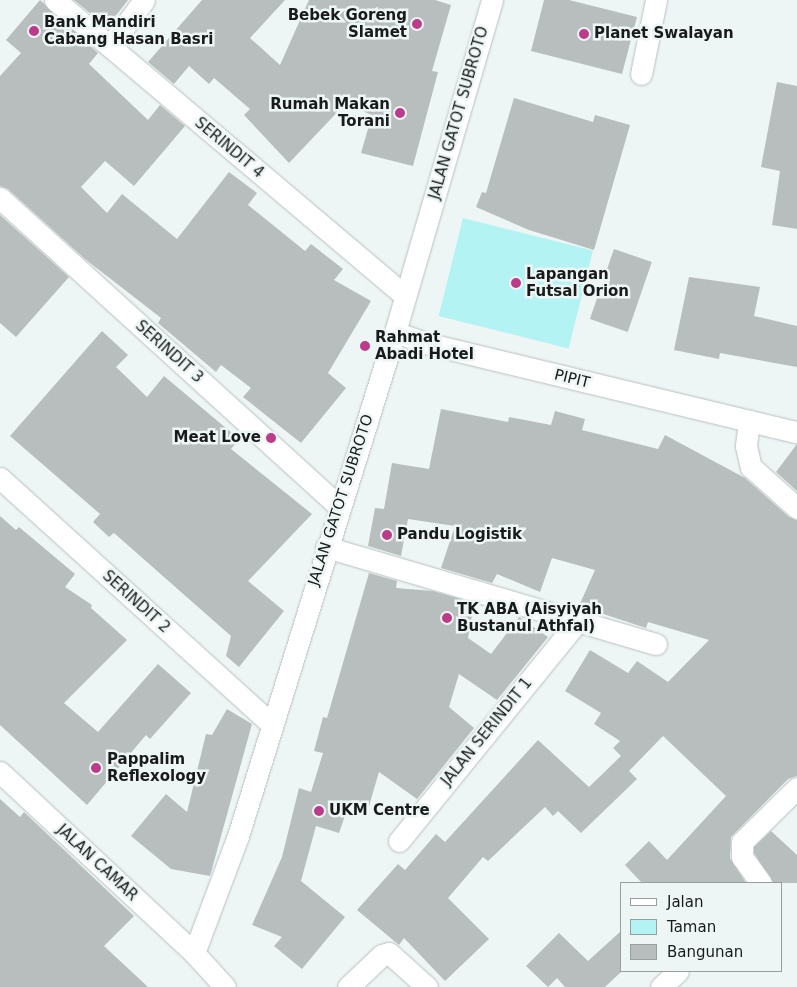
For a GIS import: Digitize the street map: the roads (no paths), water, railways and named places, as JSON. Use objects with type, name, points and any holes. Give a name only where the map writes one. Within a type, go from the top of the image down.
[{"type":"street","name":"SERINDIT 4","points":[[55,0],[404,295]]},
{"type":"street","points":[[110,46],[144,0]]},
{"type":"street","name":"JALAN GATOT SUBROTO","points":[[194,953],[238,836],[326,547],[395,332],[404,295],[492,0]]},
{"type":"street","points":[[641,74],[656,0]]},
{"type":"street","name":"SERINDIT 3","points":[[0,198],[339,506]]},
{"type":"street","name":"PIPIT","points":[[395,332],[425,343],[797,432]]},
{"type":"street","points":[[749,421],[746,446],[751,467],[797,508]]},
{"type":"street","name":"SERINDIT 2","points":[[0,478],[272,725]]},
{"type":"street","points":[[326,547],[576,623],[656,644]]},
{"type":"street","name":"JALAN SERINDIT 1","points":[[399,841],[576,623]]},
{"type":"street","name":"JALAN CAMAR","points":[[0,772],[194,953]]},
{"type":"street","points":[[760,881],[742,857],[742,842],[797,788]]},
{"type":"street","points":[[194,953],[214,983]]},
{"type":"street","points":[[348,987],[382,955],[389,954],[427,987]]},
{"type":"street","points":[[661,987],[677,972]]},
{"type":"place","name":"Bebek Goreng Slamet","points":[[417,24]]},
{"type":"place","name":"Bank Mandiri Cabang Hasan Basri","points":[[34,31]]},
{"type":"place","name":"Planet Swalayan","points":[[584,34]]},
{"type":"place","name":"Rumah Makan Torani","points":[[400,113]]},
{"type":"place","name":"Lapangan Futsal Orion","points":[[516,283]]},
{"type":"place","name":"Rahmat Abadi Hotel","points":[[365,346]]},
{"type":"place","name":"Meat Love","points":[[271,438]]},
{"type":"place","name":"Pandu Logistik","points":[[387,535]]},
{"type":"place","name":"TK ABA (Aisyiyah Bustanul Athfal)","points":[[447,618]]},
{"type":"place","name":"Pappalim Reflexology","points":[[96,768]]},
{"type":"place","name":"UKM Centre","points":[[319,811]]}]
